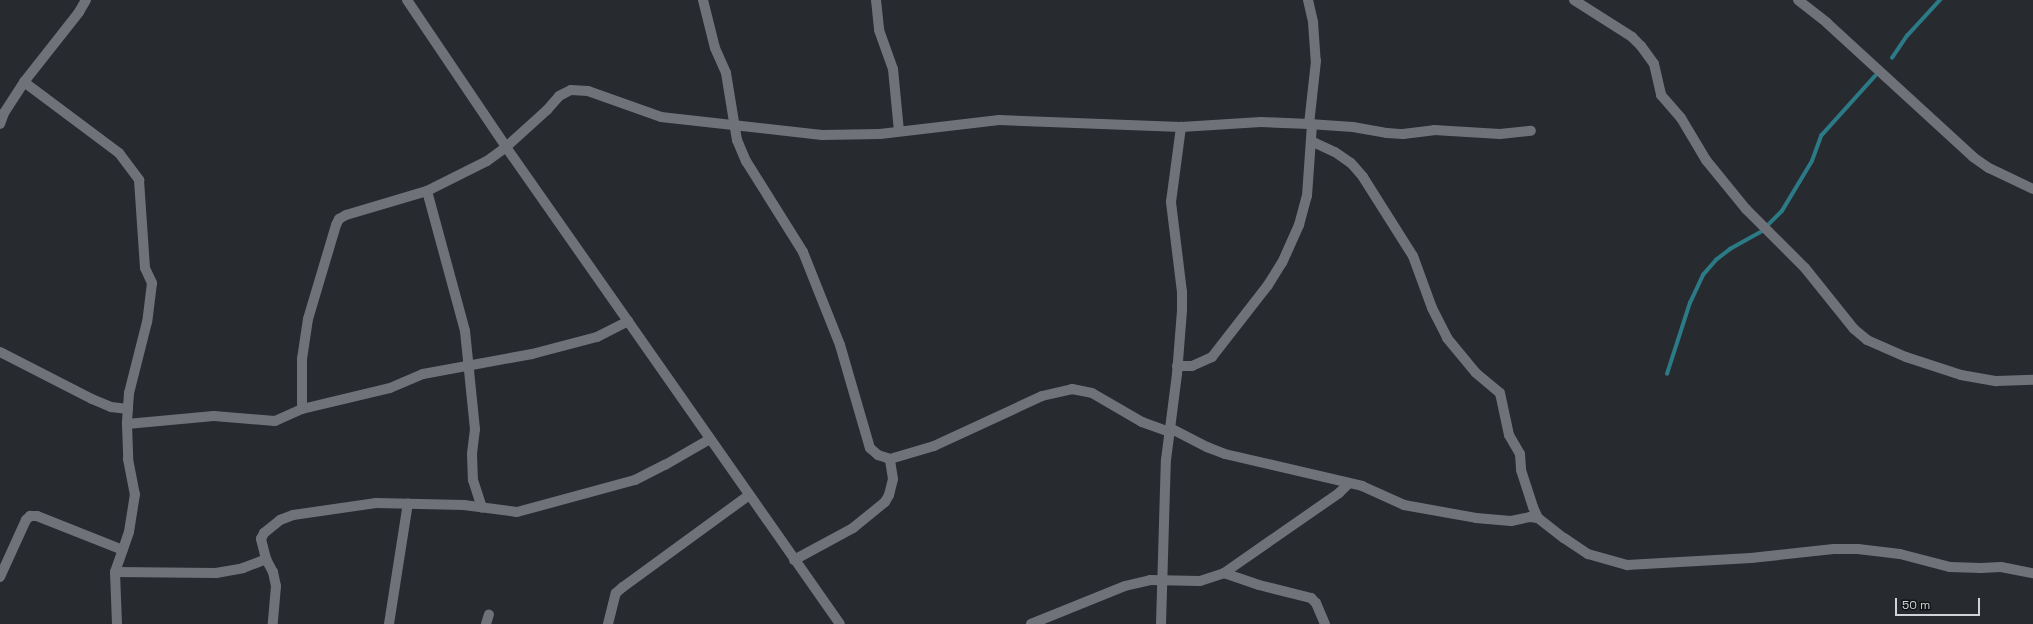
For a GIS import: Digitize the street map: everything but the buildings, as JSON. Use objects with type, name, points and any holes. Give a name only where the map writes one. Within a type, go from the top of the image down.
[{"type":"street","points":[[0,124],[4,114],[24,82],[79,12],[86,0]]},
{"type":"street","points":[[407,0],[506,147],[840,624]]},
{"type":"street","points":[[703,0],[714,48],[726,73],[737,140],[746,161],[803,252],[840,345],[870,448],[878,455],[890,459],[934,446],[1042,396],[1072,389],[1092,393],[1142,422],[1170,430],[1225,454],[1245,460],[1362,486],[1404,505],[1476,518],[1511,521],[1530,517],[1538,518],[1588,554],[1627,565],[1751,558],[1834,549],[1858,548],[1900,554],[1950,567],[2001,567],[2033,573]]},
{"type":"street","points":[[876,0],[879,30],[893,69],[899,132]]},
{"type":"street","points":[[1177,366],[1192,366],[1212,357],[1268,285],[1282,264],[1299,224],[1306,196],[1316,62],[1313,22],[1308,0]]},
{"type":"street","points":[[1574,0],[1632,37],[1641,46],[1654,64],[1661,95],[1681,118],[1706,160],[1746,209],[1805,268],[1854,329],[1867,340],[1894,352],[1961,376],[1996,381],[2033,380]]},
{"type":"street","points":[[1798,0],[1839,34],[1973,157],[1989,168],[2033,189]]},
{"type":"street","points":[[24,82],[119,153],[139,180],[145,268],[152,283],[147,322],[129,393],[127,424],[128,459],[135,494],[129,532],[116,572],[117,624]]},
{"type":"street","points":[[302,409],[302,359],[308,319],[336,225],[340,219],[346,215],[427,191],[487,161],[506,147],[547,110],[559,96],[571,90],[588,91],[661,117],[822,135],[880,134],[999,120],[1181,128],[1261,122],[1353,127],[1387,133],[1403,134],[1434,130],[1500,134],[1531,131]]},
{"type":"street","points":[[1161,624],[1166,460],[1177,366],[1182,292],[1172,202],[1181,128]]},
{"type":"street","points":[[1311,141],[1335,152],[1351,163],[1363,177],[1413,256],[1432,308],[1448,338],[1476,373],[1500,393],[1509,435],[1520,454],[1521,470],[1538,518]]},
{"type":"street","points":[[427,191],[465,330],[475,429],[472,454],[473,480],[482,508]]},
{"type":"street","points":[[127,424],[214,416],[268,421],[282,418],[302,409],[390,388],[423,374],[532,354],[596,336],[628,322]]},
{"type":"street","points":[[0,352],[92,399],[111,407],[128,409]]},
{"type":"street","points":[[273,624],[276,586],[273,572],[266,559],[261,539],[264,532],[280,520],[293,515],[376,503],[408,503],[517,512],[635,480],[665,465],[710,439]]},
{"type":"street","points":[[794,560],[853,528],[885,502],[890,495],[892,479],[890,459]]},
{"type":"street","points":[[1031,624],[1125,586],[1150,580],[1200,581],[1224,573],[1350,483]]},
{"type":"street","points":[[608,624],[614,600],[620,590],[749,495]]},
{"type":"street","points":[[389,624],[408,503]]},
{"type":"street","points":[[0,577],[26,520],[30,516],[37,516],[123,550]]},
{"type":"street","points":[[116,572],[216,573],[243,568],[266,559]]},
{"type":"street","points":[[1224,573],[1311,598],[1316,603],[1325,624]]},
{"type":"street","points":[[486,624],[489,614]]},
{"type":"waterway","points":[[1892,58],[1907,36],[1940,0]]},
{"type":"waterway","points":[[1667,374],[1690,303],[1703,275],[1716,260],[1730,249],[1762,231],[1782,211],[1812,161],[1821,136],[1875,76]]}]
